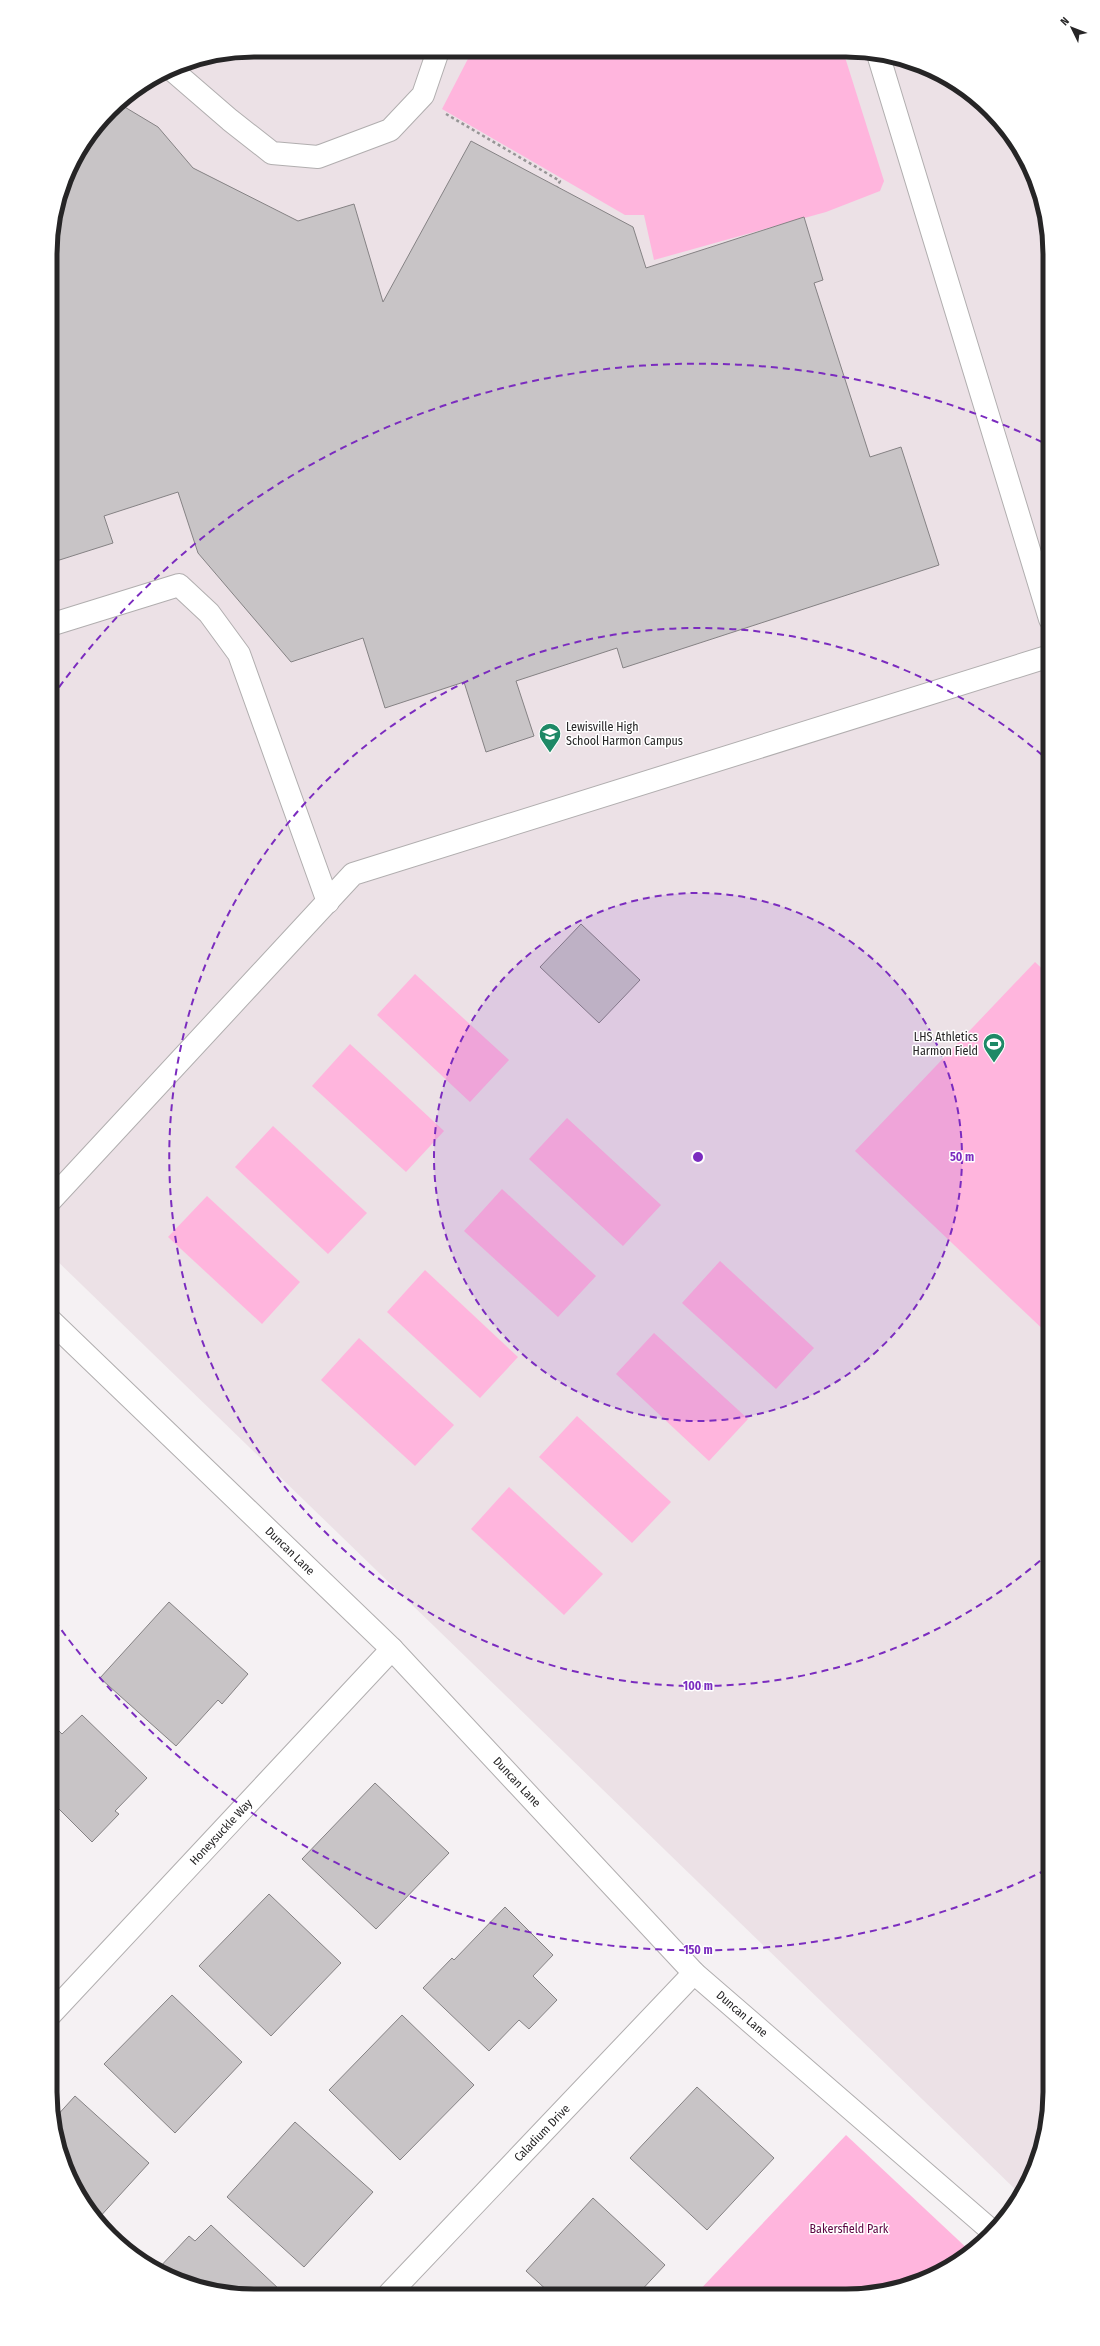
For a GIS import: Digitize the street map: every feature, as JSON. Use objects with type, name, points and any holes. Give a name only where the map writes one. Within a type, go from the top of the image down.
[{"type":"street","points":[[176,73],[230,120],[272,152],[318,158],[390,130],[423,95],[436,57]]},
{"type":"street","points":[[880,60],[1043,596]]},
{"type":"street","points":[[57,623],[179,585],[209,613],[239,654],[328,902]]},
{"type":"street","points":[[57,1193],[353,874],[1043,658]]},
{"type":"street","name":"Duncan Lane","points":[[57,1327],[392,1649],[694,1972],[988,2228]]},
{"type":"street","name":"Honeysuckle Way","points":[[57,2008],[392,1649]]},
{"type":"street","name":"Caladium Drive","points":[[394,2289],[694,1972]]},
{"type":"path","points":[[443,112],[560,181],[557,186]]},
{"type":"shaded area","name":"Lewisville High School Harmon Campus","points":[[241,57],[859,57],[909,67],[933,77],[966,98],[994,124],[1010,145],[1023,167],[1033,191],[1043,241],[1043,2105],[1033,2155],[1017,2191],[57,1261],[57,241],[67,191],[77,167],[98,134],[124,106],[145,90],[167,77],[191,67]]},
{"type":"green space","points":[[469,57],[845,57],[884,181],[880,191],[826,212],[654,260],[644,215],[625,215],[442,109]]},
{"type":"green space","name":"LHS Athletics Harmon Field","points":[[1035,962],[1043,969],[1043,1329],[855,1151]]},
{"type":"green space","points":[[415,974],[509,1060],[470,1102],[377,1015]]},
{"type":"green space","points":[[350,1044],[444,1131],[406,1172],[312,1086]]},
{"type":"green space","points":[[567,1118],[661,1205],[623,1246],[529,1159]]},
{"type":"green space","points":[[273,1126],[367,1213],[328,1254],[235,1167]]},
{"type":"green space","points":[[502,1189],[596,1276],[558,1317],[464,1231]]},
{"type":"green space","points":[[207,1196],[300,1282],[262,1324],[168,1237]]},
{"type":"green space","points":[[720,1261],[814,1348],[776,1389],[682,1303]]},
{"type":"green space","points":[[425,1270],[518,1357],[480,1398],[387,1312]]},
{"type":"green space","points":[[654,1333],[748,1419],[709,1461],[616,1374]]},
{"type":"green space","points":[[359,1338],[454,1425],[415,1466],[321,1380]]},
{"type":"green space","points":[[577,1416],[671,1502],[632,1543],[539,1457]]},
{"type":"green space","points":[[509,1487],[603,1574],[564,1615],[471,1529]]},
{"type":"green space","name":"Bakersfield Park","points":[[846,2135],[966,2248],[944,2263],[909,2279],[872,2287],[859,2289],[701,2289]]},
{"type":"building","name":"Lewisville High School Harmon Campus","points":[[124,106],[158,127],[193,168],[298,221],[354,204],[383,302],[471,141],[633,227],[646,268],[804,217],[823,280],[814,283],[870,457],[901,447],[939,565],[623,668],[617,648],[516,681],[534,736],[486,752],[464,682],[385,708],[363,638],[291,662],[198,553],[178,492],[104,516],[113,543],[57,561],[57,241],[67,191],[77,167],[98,134]]},
{"type":"building","points":[[581,924],[640,980],[599,1023],[540,967]]},
{"type":"building","points":[[169,1602],[248,1674],[222,1704],[218,1700],[176,1746],[100,1678]]},
{"type":"building","points":[[82,1715],[147,1778],[115,1811],[119,1814],[92,1842],[57,1807],[57,1729],[62,1734]]},
{"type":"building","points":[[375,1783],[449,1853],[376,1929],[302,1859]]},
{"type":"building","points":[[269,1894],[341,1963],[271,2036],[199,1966]]},
{"type":"building","points":[[505,1907],[553,1955],[533,1976],[557,2000],[529,2029],[519,2020],[489,2051],[423,1988],[452,1958],[454,1960]]},
{"type":"building","points":[[172,1995],[242,2062],[175,2133],[104,2064]]},
{"type":"building","points":[[402,2015],[474,2085],[400,2160],[329,2090]]},
{"type":"building","points":[[697,2087],[774,2158],[707,2230],[630,2158]]},
{"type":"building","points":[[75,2096],[149,2163],[101,2216],[77,2179],[67,2155],[58,2114]]},
{"type":"building","points":[[295,2122],[373,2192],[304,2267],[227,2197]]},
{"type":"building","points":[[593,2198],[665,2265],[643,2289],[546,2289],[526,2271]]},
{"type":"building","points":[[211,2225],[279,2289],[241,2289],[216,2285],[191,2279],[161,2266],[189,2236],[195,2241]]},
{"type":"place","name":"Lewisville High School Harmon Campus","points":[[550,754]]},
{"type":"place","name":"LHS Athletics Harmon Field","points":[[994,1064]]}]
